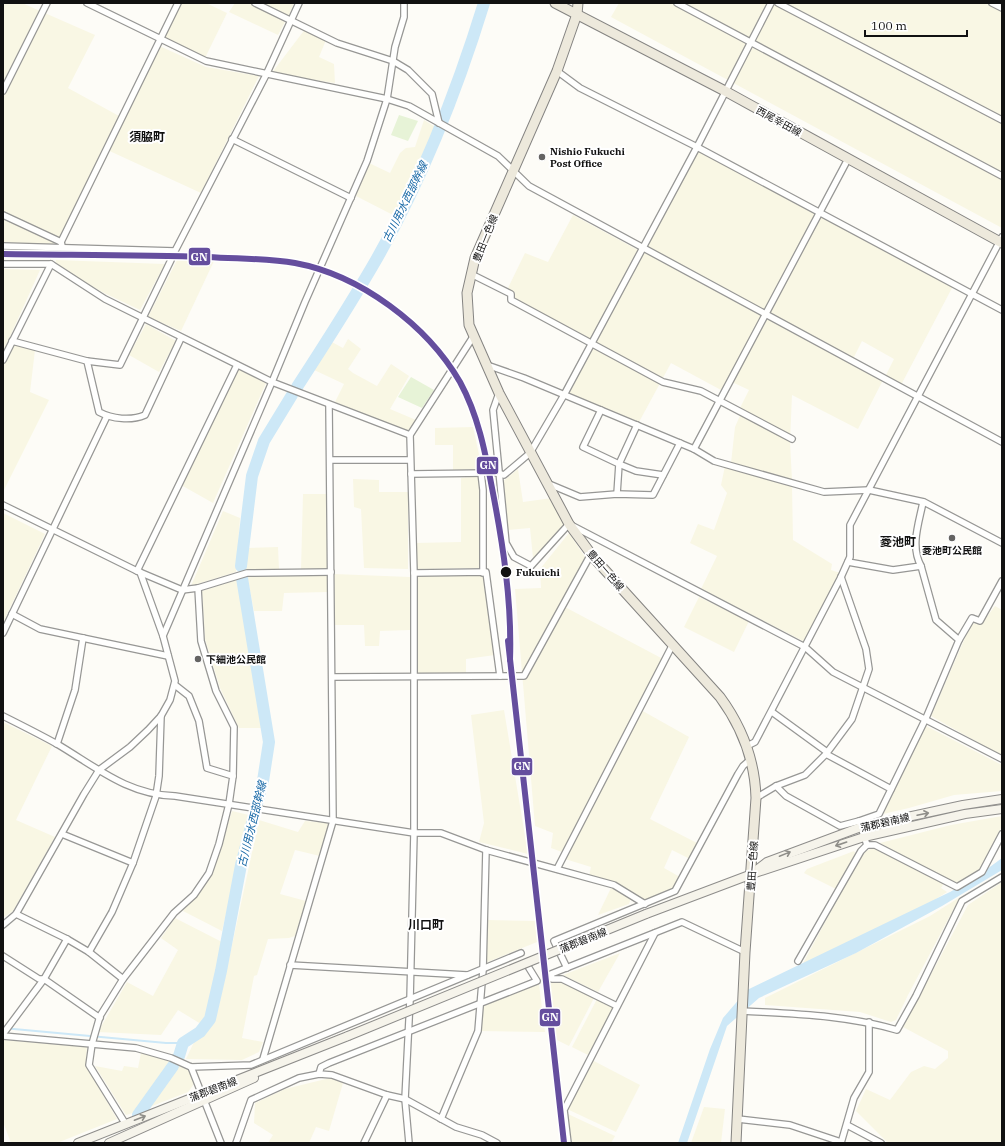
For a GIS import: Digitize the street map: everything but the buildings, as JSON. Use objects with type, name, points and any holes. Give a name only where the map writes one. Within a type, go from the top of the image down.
[{"type":"main road","name":"西尾幸田線","points":[[555,3],[725,91],[848,159],[1001,240]]},
{"type":"main road","name":"豊田一色線","points":[[578,3],[577,14],[557,71],[475,258],[467,293],[469,325],[499,393],[530,453],[549,484],[569,524],[591,554],[720,697],[737,722],[747,746],[751,759],[756,798],[752,874],[745,952],[736,1143]]},
{"type":"main road","name":"蒲郡碧南線","points":[[752,874],[767,862],[860,824],[1002,799]]},
{"type":"main road","name":"蒲郡碧南線","points":[[109,1143],[203,1097],[348,1036],[646,914],[752,874],[864,837],[964,814],[1002,809]]},
{"type":"main road","name":"蒲郡碧南線","points":[[78,1143],[125,1123],[203,1097]]},
{"type":"street","points":[[3,91],[47,3]]},
{"type":"street","points":[[87,3],[160,40],[206,61],[266,75],[387,99],[409,106],[498,156],[529,186],[1002,442]]},
{"type":"street","points":[[61,245],[178,3]]},
{"type":"street","points":[[255,3],[336,43],[393,61],[408,70],[432,94],[439,123]]},
{"type":"street","points":[[3,246],[61,245],[175,251],[266,75],[299,3]]},
{"type":"street","points":[[163,636],[305,302],[367,161],[387,99],[395,47],[404,17],[404,3]]},
{"type":"street","points":[[678,3],[1002,176]]},
{"type":"street","points":[[493,472],[504,475],[530,453],[564,395],[642,247],[697,147],[771,3]]},
{"type":"street","points":[[778,3],[1002,120]]},
{"type":"street","points":[[992,3],[1002,8]]},
{"type":"street","points":[[557,71],[580,88],[697,147],[1002,310]]},
{"type":"street","points":[[232,139],[351,198]]},
{"type":"street","points":[[694,449],[848,159]]},
{"type":"street","points":[[3,214],[61,245]]},
{"type":"street","points":[[747,746],[756,742],[841,577],[850,557],[850,525],[1001,240]]},
{"type":"street","points":[[12,341],[87,361],[120,365],[141,318],[171,260]]},
{"type":"street","points":[[3,264],[51,264],[105,299],[272,382],[410,435]]},
{"type":"street","points":[[3,360],[51,264]]},
{"type":"street","points":[[471,274],[511,294],[511,300],[663,382],[701,391],[792,439]]},
{"type":"street","points":[[409,1143],[405,1099],[410,1000],[414,833],[414,573],[410,435],[473,337]]},
{"type":"street","points":[[87,361],[99,412],[107,416],[135,419],[145,415],[181,338]]},
{"type":"street","points":[[3,925],[16,914],[99,770],[130,747],[161,716],[170,700],[175,685],[168,656],[163,636],[139,572],[237,365]]},
{"type":"street","points":[[487,365],[502,369],[680,443],[694,449],[714,461],[824,492],[869,490],[923,502],[1002,543]]},
{"type":"street","points":[[499,393],[493,410],[506,543],[514,557],[531,566],[569,524],[805,647],[833,672],[1002,758]]},
{"type":"street","points":[[263,1059],[333,821],[329,405]]},
{"type":"street","points":[[601,410],[583,447],[636,472],[663,476]]},
{"type":"street","points":[[3,633],[107,416]]},
{"type":"street","points":[[617,494],[619,464],[637,425]]},
{"type":"street","points":[[549,484],[580,497],[617,494],[653,495],[680,443]]},
{"type":"street","points":[[330,460],[410,460]]},
{"type":"street","points":[[411,474],[483,473],[483,572]]},
{"type":"street","points":[[923,502],[915,546],[918,559],[936,620],[959,640]]},
{"type":"street","points":[[3,506],[139,572],[182,590],[198,588],[247,573],[331,572]]},
{"type":"street","points":[[332,677],[524,676],[591,554]]},
{"type":"street","points":[[848,562],[893,570],[921,566]]},
{"type":"street","points":[[414,573],[486,572],[500,676]]},
{"type":"street","points":[[756,798],[776,786],[805,775],[826,753],[852,719],[869,669],[866,649],[841,577]]},
{"type":"street","points":[[776,786],[786,796],[840,826],[860,824],[879,814],[926,718],[959,640],[972,618],[980,621],[1002,581]]},
{"type":"street","points":[[125,1123],[90,1065],[92,1042],[95,1032],[100,1018],[123,979],[174,914],[194,895],[209,873],[219,844],[229,804],[233,776],[234,728],[216,691],[201,641],[198,588]]},
{"type":"street","points":[[12,614],[40,629],[168,656]]},
{"type":"street","points":[[56,744],[75,690],[83,638]]},
{"type":"street","points":[[557,869],[673,644]]},
{"type":"street","points":[[175,685],[189,696],[199,721],[207,768],[233,776]]},
{"type":"street","points":[[772,712],[826,753],[891,789]]},
{"type":"street","points":[[3,716],[56,744],[130,787],[156,796],[175,796],[414,833],[441,833],[486,850],[614,885],[645,904]]},
{"type":"street","points":[[89,952],[112,912],[133,862],[156,796],[159,776],[161,716]]},
{"type":"street","points":[[567,968],[554,941],[675,891],[738,774],[743,766],[751,759]]},
{"type":"street","points":[[860,824],[867,845]]},
{"type":"street","points":[[62,834],[133,862]]},
{"type":"street","points":[[798,961],[861,851],[867,845],[875,845],[956,888],[982,872],[1002,834]]},
{"type":"street","points":[[441,1119],[478,1031],[481,1002],[486,850]]},
{"type":"street","points":[[743,1011],[839,1017],[869,1022],[897,1030],[916,996],[962,901],[1002,877]]},
{"type":"street","points":[[16,914],[67,939],[89,952],[123,979]]},
{"type":"street","points":[[617,1006],[562,978],[552,979],[551,974],[682,922],[745,952]]},
{"type":"street","points":[[568,1143],[564,1110],[655,933]]},
{"type":"street","points":[[67,939],[44,979],[4,1034],[92,1042],[136,1048],[171,1058],[191,1067],[251,1065],[522,953]]},
{"type":"street","points":[[3,956],[39,979],[44,979],[100,1018]]},
{"type":"street","points":[[290,966],[469,975]]},
{"type":"street","points":[[319,1074],[321,1067],[329,1063],[408,1030],[536,981],[529,968]]},
{"type":"street","points":[[738,1119],[790,1125],[841,1142],[854,1098],[869,1072],[869,1022]]},
{"type":"street","points":[[191,1067],[221,1143]]},
{"type":"street","points":[[236,1143],[251,1100],[299,1078],[319,1074],[332,1075],[387,1095],[405,1099],[456,1127],[482,1135],[497,1143]]},
{"type":"street","points":[[364,1143],[387,1095]]},
{"type":"street","points":[[847,1125],[881,1143]]},
{"type":"shaded area","points":[[3,3],[22,3],[95,35],[68,88],[119,116],[155,44],[206,67],[259,76],[201,193],[103,148],[57,246],[3,244]]},
{"type":"shaded area","points":[[180,3],[206,3],[227,13],[205,58],[163,37]]},
{"type":"shaded area","points":[[235,3],[249,3],[285,22],[278,35],[229,12]]},
{"type":"shaded area","points":[[262,3],[294,3],[288,17]]},
{"type":"shaded area","points":[[619,3],[1002,3],[1002,228],[611,17]]},
{"type":"shaded area","points":[[306,28],[326,40],[319,57],[334,64],[335,83],[271,74]]},
{"type":"shaded area","points":[[424,120],[437,128],[395,216],[356,196],[369,163],[390,173],[400,153],[406,148],[415,147]]},
{"type":"shaded area","points":[[697,150],[815,214],[764,312],[645,247]]},
{"type":"shaded area","points":[[573,215],[638,250],[590,341],[514,300],[515,294],[508,288],[525,253],[548,262]]},
{"type":"shaded area","points":[[820,215],[953,286],[901,385],[885,377],[894,359],[862,341],[853,359],[768,314]]},
{"type":"shaded area","points":[[643,251],[762,316],[721,390],[671,363],[639,422],[569,394]]},
{"type":"shaded area","points":[[56,260],[165,264],[140,310],[104,293],[55,265]]},
{"type":"shaded area","points":[[177,260],[214,261],[181,331],[148,317]]},
{"type":"shaded area","points":[[3,269],[40,270],[8,341],[35,350],[30,392],[49,400],[3,492]]},
{"type":"shaded area","points":[[766,316],[883,380],[858,429],[792,395],[790,442],[792,480],[731,463],[735,427],[742,411],[739,410],[749,390],[732,382]]},
{"type":"shaded area","points":[[146,324],[176,341],[159,372],[129,355]]},
{"type":"shaded area","points":[[348,339],[361,349],[348,369],[353,373],[377,386],[391,364],[409,376],[390,409],[416,420],[407,432],[335,402],[344,384],[312,369],[330,341],[343,348]]},
{"type":"shaded area","points":[[237,368],[266,383],[213,503],[181,485]]},
{"type":"shaded area","points":[[473,427],[482,468],[453,471],[453,445],[435,445],[435,428]]},
{"type":"shaded area","points":[[725,466],[792,486],[793,540],[832,564],[831,570],[840,573],[805,642],[701,589],[717,556],[690,543],[698,524],[714,530],[727,493],[721,485]]},
{"type":"shaded area","points":[[518,469],[523,502],[552,498],[565,525],[538,556],[533,558],[530,528],[507,530],[502,482]]},
{"type":"shaded area","points":[[480,476],[480,568],[416,569],[415,543],[461,542],[461,478]]},
{"type":"shaded area","points":[[353,479],[379,480],[379,492],[408,492],[408,569],[364,568],[361,509],[354,507]]},
{"type":"shaded area","points":[[303,494],[326,494],[328,570],[301,570]]},
{"type":"shaded area","points":[[223,511],[240,518],[236,572],[191,586]]},
{"type":"shaded area","points":[[3,513],[45,534],[3,623]]},
{"type":"shaded area","points":[[569,533],[585,557],[563,606],[663,659],[562,852],[551,848],[553,833],[535,826],[515,589],[541,588],[540,569]]},
{"type":"shaded area","points":[[278,547],[279,569],[245,571],[248,548]]},
{"type":"shaded area","points":[[484,573],[495,655],[466,659],[466,673],[416,674],[414,574]]},
{"type":"shaded area","points":[[334,574],[410,577],[410,630],[380,631],[379,646],[365,646],[364,625],[335,625]]},
{"type":"shaded area","points":[[247,575],[329,575],[328,592],[284,593],[282,611],[254,611]]},
{"type":"shaded area","points":[[237,580],[261,728],[239,728],[220,688],[205,639],[202,591]]},
{"type":"shaded area","points":[[699,597],[749,621],[734,652],[684,627]]},
{"type":"shaded area","points":[[995,606],[1002,610],[1002,756],[931,716],[971,624],[983,622]]},
{"type":"shaded area","points":[[504,710],[528,854],[479,842],[484,823],[471,715]]},
{"type":"shaded area","points":[[641,710],[689,737],[650,819],[699,844],[690,859],[672,850],[664,868],[680,877],[674,888],[645,900],[616,883],[589,876],[591,867],[565,859]]},
{"type":"shaded area","points":[[3,722],[52,746],[16,820],[55,837],[13,911],[3,918]]},
{"type":"shaded area","points":[[926,726],[1002,765],[1002,791],[954,795],[883,814]]},
{"type":"shaded area","points":[[232,811],[249,815],[222,931],[183,911],[212,872]]},
{"type":"shaded area","points":[[1002,816],[1002,826],[978,872],[956,885],[880,843],[951,825]]},
{"type":"shaded area","points":[[259,820],[298,832],[305,821],[330,823],[320,856],[295,850],[280,894],[306,901],[295,936],[289,938],[268,939],[257,975],[254,976],[242,1038],[263,1042],[259,1052],[242,1060],[186,1059],[194,1042],[207,1032],[218,1010]]},
{"type":"shaded area","points":[[875,847],[944,883],[941,888],[947,892],[898,923],[800,969],[862,853]]},
{"type":"shaded area","points":[[854,851],[856,854],[836,889],[804,873],[807,869]]},
{"type":"shaded area","points":[[1002,882],[1002,1143],[888,1143],[856,1111],[866,1089],[890,1100],[911,1072],[924,1066],[935,1069],[948,1058],[948,1051],[903,1027],[968,905]]},
{"type":"shaded area","points":[[611,888],[631,898],[629,904],[598,915]]},
{"type":"shaded area","points":[[960,897],[896,1020],[891,1022],[860,1012],[765,1005],[765,998],[930,916]]},
{"type":"shaded area","points":[[175,918],[222,942],[208,1014],[201,1024],[178,1010],[161,1035],[98,1032],[127,982],[153,996],[178,950],[161,938]]},
{"type":"shaded area","points":[[487,920],[535,921],[537,942],[485,963]]},
{"type":"shaded area","points":[[620,953],[598,992],[563,975]]},
{"type":"shaded area","points":[[563,982],[594,998],[569,1046],[555,1039],[548,983]]},
{"type":"shaded area","points":[[539,984],[545,1032],[480,1031],[483,1006]]},
{"type":"shaded area","points":[[597,999],[614,1007],[588,1055],[572,1047]]},
{"type":"shaded area","points":[[3,1040],[87,1047],[86,1065],[117,1119],[57,1143],[11,1143],[3,1122]]},
{"type":"shaded area","points":[[141,1053],[173,1062],[139,1111],[126,1115],[95,1066],[122,1071],[124,1066],[138,1068]]},
{"type":"shaded area","points":[[592,1060],[640,1085],[616,1132],[567,1109]]},
{"type":"shaded area","points":[[178,1064],[188,1069],[194,1084],[188,1092],[147,1108]]},
{"type":"shaded area","points":[[330,1078],[343,1083],[329,1131],[316,1127],[309,1143],[268,1143],[273,1135],[254,1123],[255,1103],[285,1089]]},
{"type":"shaded area","points":[[704,1107],[725,1109],[721,1143],[691,1143]]},
{"type":"shaded area","points":[[568,1114],[615,1136],[611,1143],[572,1143]]},
{"type":"green space","points":[[399,115],[418,121],[408,141],[391,135]]},
{"type":"green space","points":[[411,377],[434,390],[422,408],[398,397]]},
{"type":"water","points":[[1002,858],[1002,870],[942,906],[856,953],[759,998],[727,1026],[687,1143],[678,1143],[710,1049],[723,1018],[747,990],[950,892],[975,878]]},
{"type":"waterway","name":"古川用水西部幹線","points":[[297,387],[363,282],[406,204],[436,138],[449,105],[484,3]]},
{"type":"waterway","name":"古川用水西部幹線","points":[[241,566],[252,476],[264,441],[292,395]]},
{"type":"waterway","name":"古川用水西部幹線","points":[[179,1056],[183,1043],[200,1032],[210,1019],[221,971],[241,865],[263,781],[269,742],[242,578]]},
{"type":"waterway","points":[[3,1028],[166,1043],[183,1043]]},
{"type":"waterway","name":"古川用水西部幹線","points":[[138,1115],[173,1066]]},
{"type":"transit line","name":"GN","points":[[3,254],[131,255],[284,261],[319,269],[344,279],[367,291],[390,306],[410,322],[446,361],[460,382],[472,407],[476,420],[487,460],[506,573],[510,617],[510,660]]},
{"type":"transit line","name":"GN","points":[[508,641],[564,1143]]},
{"type":"place","name":"Nishio Fukuchi Post Office","points":[[542,157]]},
{"type":"place","name":"菱池町公民館","points":[[952,538]]},
{"type":"place","name":"Fukuichi","points":[[506,572]]},
{"type":"place","name":"下細池公民館","points":[[198,659]]},
{"type":"district","name":"須脇町","points":[[147,137]]},
{"type":"district","name":"菱池町","points":[[898,542]]},
{"type":"district","name":"川口町","points":[[426,925]]}]
